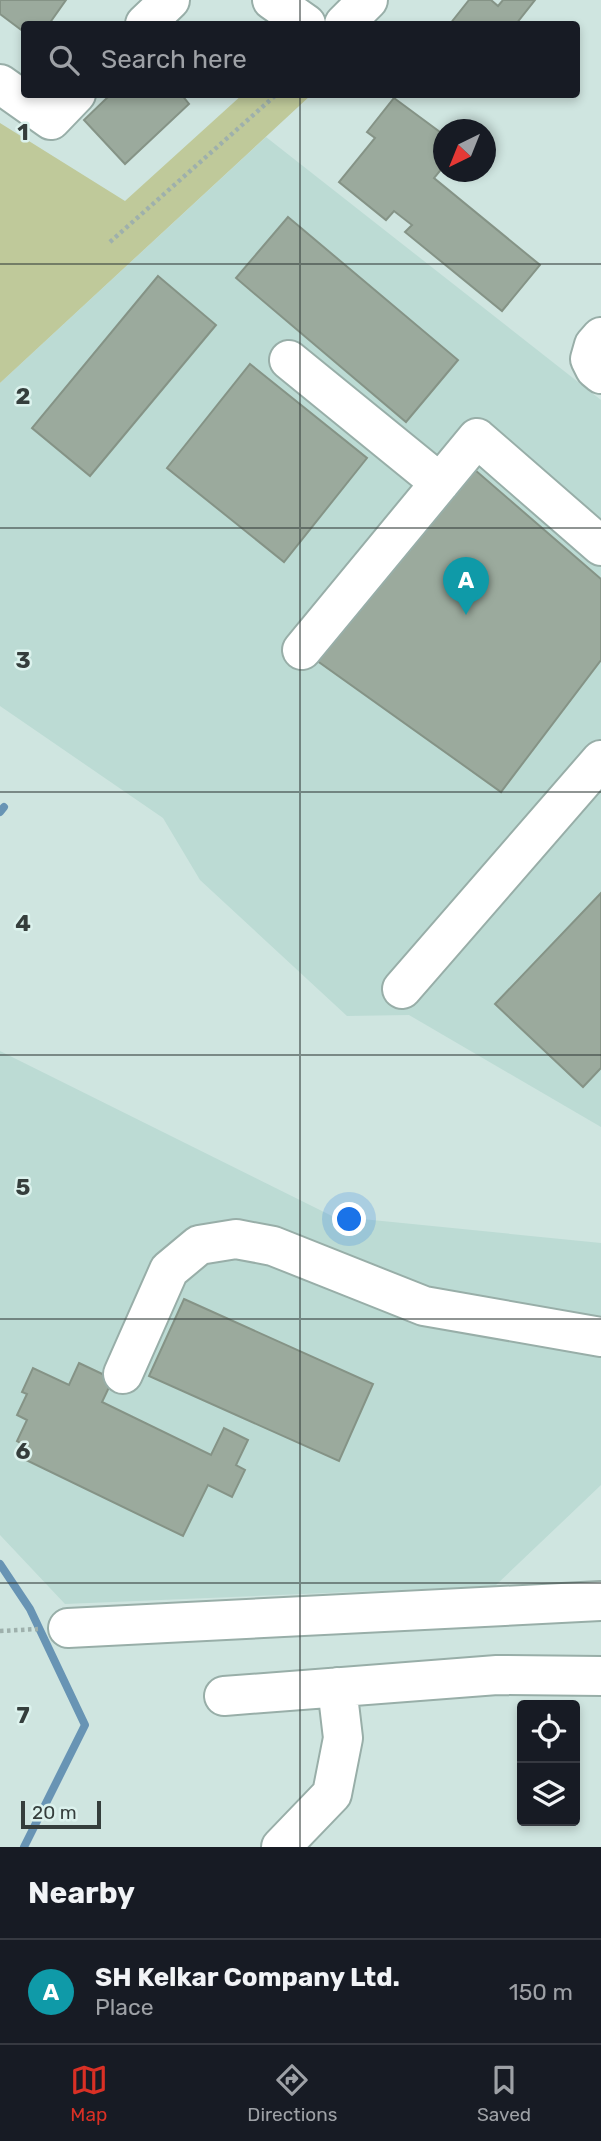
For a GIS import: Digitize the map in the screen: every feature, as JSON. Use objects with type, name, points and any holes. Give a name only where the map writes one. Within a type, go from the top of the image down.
[{"type":"street","points":[[148,21],[170,0]]},
{"type":"street","points":[[272,0],[302,21]]},
{"type":"street","points":[[347,21],[368,0]]},
{"type":"street","points":[[0,84],[51,120],[72,98]]},
{"type":"street","points":[[601,337],[594,345],[590,359],[601,374]]},
{"type":"street","points":[[289,360],[440,483]]},
{"type":"street","points":[[302,650],[477,438],[601,545]]},
{"type":"street","points":[[402,989],[601,760]]},
{"type":"street","points":[[123,1374],[169,1270],[199,1245],[236,1239],[273,1246],[424,1306],[601,1337]]},
{"type":"street","points":[[68,1628],[601,1601]]},
{"type":"street","points":[[224,1696],[498,1675],[601,1676]]},
{"type":"street","points":[[281,1847],[332,1794],[342,1738],[337,1687]]},
{"type":"path","points":[[110,242],[272,98]]},
{"type":"shaded area","points":[[266,137],[601,400],[601,1127],[409,1015],[347,1016],[200,880],[163,818],[0,706],[0,383]]},
{"type":"shaded area","points":[[0,1051],[332,1216],[601,1243],[601,1485],[495,1586],[65,1604],[0,1535]]},
{"type":"green space","points":[[239,98],[308,98],[0,383],[0,123],[125,201]]},
{"type":"building","points":[[0,0],[66,0],[51,21],[21,21],[21,30],[0,14]]},
{"type":"building","points":[[469,0],[491,0],[498,6],[503,0],[535,0],[518,21],[452,21]]},
{"type":"building","points":[[107,98],[184,98],[189,104],[125,164],[84,120]]},
{"type":"building","points":[[394,98],[433,127],[433,182],[439,182],[540,265],[502,311],[405,232],[412,225],[394,211],[386,220],[339,182],[375,138],[367,132]]},
{"type":"building","points":[[288,217],[458,360],[406,422],[236,278]]},
{"type":"building","points":[[158,276],[216,325],[90,476],[32,428]]},
{"type":"building","points":[[250,364],[367,458],[284,562],[167,468]]},
{"type":"building","points":[[460,457],[601,579],[601,660],[501,792],[302,650]]},
{"type":"building","points":[[601,893],[601,1068],[583,1087],[495,1004]]},
{"type":"building","points":[[184,1299],[373,1384],[339,1461],[149,1376]]},
{"type":"building","points":[[79,1363],[113,1379],[102,1402],[211,1455],[224,1428],[248,1440],[236,1465],[245,1470],[232,1497],[208,1485],[183,1536],[24,1459],[29,1448],[17,1441],[27,1420],[17,1415],[27,1394],[22,1392],[33,1368],[69,1385]]},
{"type":"waterway","points":[[0,812],[4,807]]},
{"type":"waterway","points":[[0,1564],[30,1609],[85,1725],[24,1847]]},
{"type":"place","name":"SH Kelkar Company Ltd.","points":[[466,615]]}]
